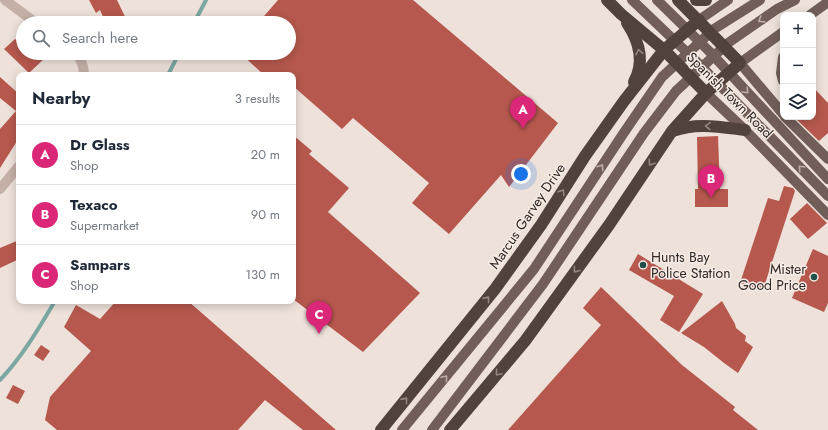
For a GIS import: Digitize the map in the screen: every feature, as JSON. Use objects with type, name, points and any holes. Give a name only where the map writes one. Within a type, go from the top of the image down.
[{"type":"highway","name":"Spanish Town Road","points":[[607,0],[621,14],[664,50],[706,93]]},
{"type":"highway","name":"Spanish Town Road","points":[[678,0],[740,63]]},
{"type":"highway","points":[[696,0],[706,0]]},
{"type":"highway","points":[[621,14],[634,34],[641,63],[639,73],[624,101]]},
{"type":"highway","name":"Marcus Garvey Drive","points":[[381,430],[495,289],[541,226],[585,156],[624,101],[664,50],[699,20]]},
{"type":"highway","points":[[450,430],[525,341],[609,225],[672,131],[706,93],[740,63]]},
{"type":"highway","points":[[672,131],[684,126],[726,127],[745,130]]},
{"type":"main road","name":"Spanish Town Road","points":[[632,0],[698,62],[828,196]]},
{"type":"main road","name":"Spanish Town Road","points":[[657,0],[710,52],[828,179]]},
{"type":"main road","points":[[699,20],[728,0]]},
{"type":"main road","points":[[402,430],[534,270],[662,77],[714,29],[760,0]]},
{"type":"main road","points":[[432,430],[543,284],[644,133],[676,91],[728,43],[772,12],[795,0]]},
{"type":"main road","points":[[813,12],[828,2]]},
{"type":"main road","points":[[814,12],[828,6]]},
{"type":"main road","points":[[740,63],[780,34]]},
{"type":"main road","name":"Spanish Town Road","points":[[740,63],[780,110]]},
{"type":"main road","name":"Spanish Town Road","points":[[706,93],[745,130],[828,215]]},
{"type":"main road","name":"Spanish Town Road","points":[[789,120],[828,159]]},
{"type":"street","points":[[6,0],[27,16]]},
{"type":"street","points":[[81,60],[84,66],[84,72]]},
{"type":"street","points":[[0,189],[16,170]]},
{"type":"building","points":[[89,0],[117,0],[125,16],[103,16],[100,10],[96,13]]},
{"type":"building","points":[[278,0],[413,0],[558,123],[509,187],[501,175],[449,234],[412,203],[429,183],[353,118],[342,129],[296,89],[296,72],[261,72],[248,60],[296,60],[296,16],[264,16]]},
{"type":"building","points":[[15,39],[16,60],[43,60],[30,72],[28,72],[4,49]]},
{"type":"building","points":[[0,77],[16,91],[16,111],[0,98]]},
{"type":"building","points":[[816,90],[828,103],[828,133],[819,141],[797,120],[816,120]]},
{"type":"building","points":[[16,111],[16,143],[0,168],[0,129]]},
{"type":"building","points":[[718,136],[720,189],[728,189],[728,207],[695,207],[695,189],[698,189],[697,137]]},
{"type":"building","points":[[296,138],[312,151],[309,154],[349,188],[328,212],[420,293],[363,352],[296,301]]},
{"type":"building","points":[[784,186],[793,188],[795,191],[763,290],[740,283],[768,198],[779,201]]},
{"type":"building","points":[[807,203],[827,223],[808,239],[790,219]]},
{"type":"building","points":[[16,241],[16,260],[0,268],[0,248]]},
{"type":"building","name":"Mister Good Price","points":[[813,249],[828,256],[828,303],[824,312],[792,298]]},
{"type":"building","points":[[638,254],[703,294],[679,332],[660,320],[674,296],[629,270]]},
{"type":"building","points":[[601,287],[682,365],[735,407],[733,410],[758,430],[508,430],[601,325],[583,308]]},
{"type":"building","points":[[722,301],[736,328],[746,336],[745,341],[753,347],[738,373],[704,347],[681,333]]},
{"type":"building","points":[[113,304],[191,304],[336,430],[303,430],[265,400],[238,430],[57,430],[45,420],[50,397],[91,351],[64,327],[76,305],[100,319]]},
{"type":"building","points":[[41,345],[50,351],[43,361],[34,355]]},
{"type":"building","points":[[13,385],[25,391],[18,404],[6,398]]},
{"type":"waterway","points":[[198,16],[206,0]]},
{"type":"waterway","points":[[170,72],[176,60]]},
{"type":"waterway","points":[[0,380],[23,352],[53,304]]},
{"type":"place","name":"Dr Glass","points":[[523,129]]},
{"type":"place","name":"Texaco","points":[[711,198]]},
{"type":"place","name":"Hunts Bay Police Station","points":[[643,265]]},
{"type":"place","name":"Mister Good Price","points":[[814,277]]},
{"type":"place","name":"Sampars","points":[[319,334]]}]
